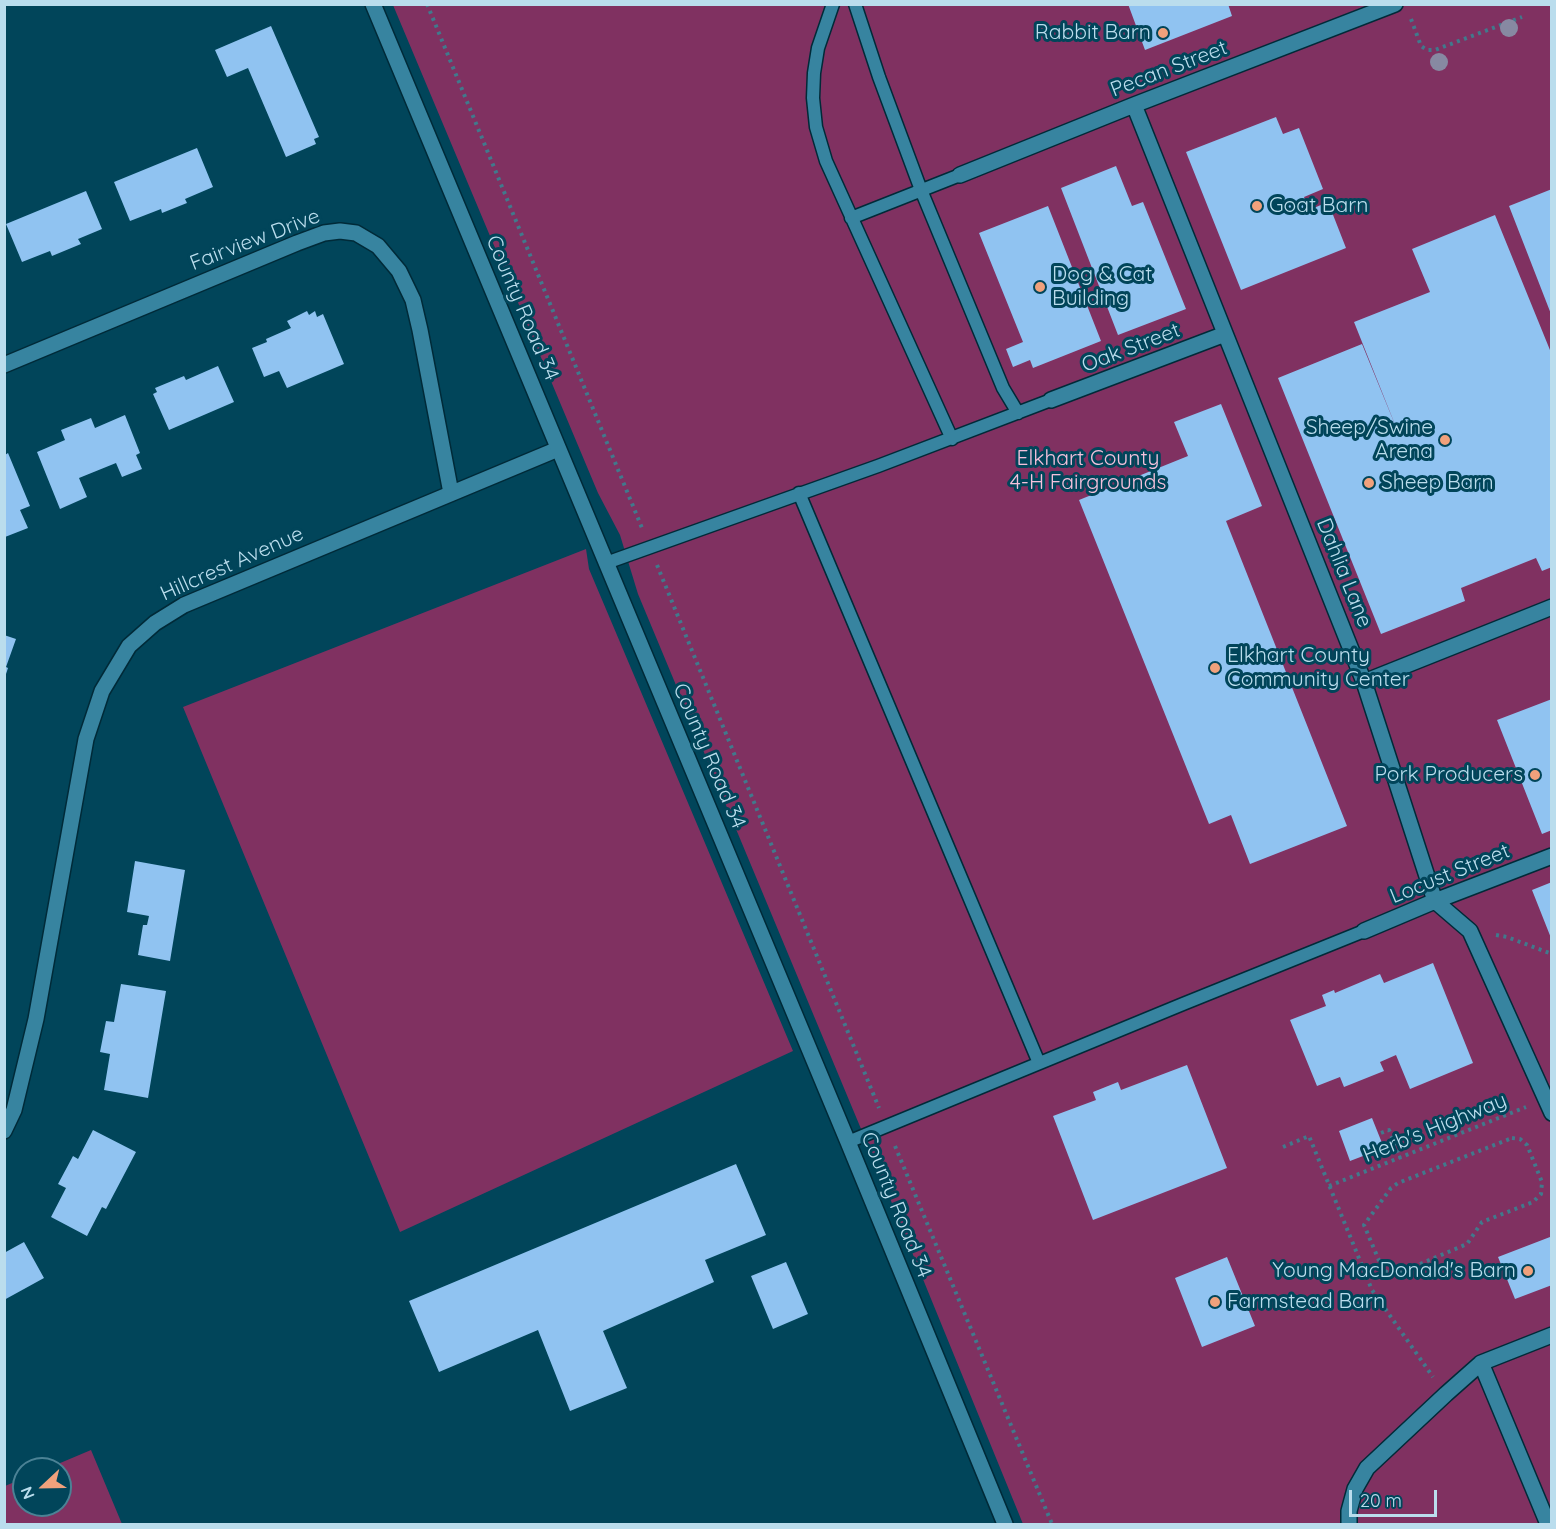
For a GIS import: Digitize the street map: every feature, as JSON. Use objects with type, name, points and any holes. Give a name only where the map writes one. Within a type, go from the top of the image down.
[{"type":"street","name":"County Road 34","points":[[373,4],[1005,1524]]},
{"type":"street","name":"Pecan Street","points":[[960,175],[1395,4]]},
{"type":"street","name":"Dahlia Lane","points":[[1134,105],[1365,682],[1435,901]]},
{"type":"street","name":"Fairview Drive","points":[[4,365],[297,243],[324,233],[340,231],[356,233],[378,246],[399,271],[412,300],[420,330],[451,494]]},
{"type":"street","name":"Oak Street","points":[[1051,400],[1225,334]]},
{"type":"street","name":"Hillcrest Avenue","points":[[4,1131],[14,1110],[36,1019],[86,740],[102,691],[129,646],[155,623],[184,604],[558,449]]},
{"type":"street","points":[[1365,682],[1551,607]]},
{"type":"street","name":"Locust Street","points":[[1364,932],[1435,901],[1551,856]]},
{"type":"street","points":[[1435,901],[1470,931],[1549,1106]]},
{"type":"street","points":[[1349,1524],[1349,1511],[1355,1489],[1367,1468],[1446,1394],[1481,1363],[1551,1335]]},
{"type":"street","points":[[1481,1363],[1548,1524]]},
{"type":"lane","points":[[833,4],[818,48],[813,73],[816,128],[826,161],[952,439]]},
{"type":"lane","points":[[855,4],[921,190],[1003,388],[1018,413]]},
{"type":"lane","points":[[851,218],[960,175]]},
{"type":"lane","points":[[606,563],[952,439],[1051,400]]},
{"type":"lane","points":[[799,493],[1039,1063]]},
{"type":"lane","points":[[848,1142],[1364,932]]},
{"type":"path","points":[[427,4],[886,1126],[1052,1524]]},
{"type":"path","points":[[1409,15],[1420,45],[1427,50],[1435,50],[1522,17]]},
{"type":"path","points":[[1470,931],[1508,937],[1551,954]]},
{"type":"path","name":"Herb's Highway","points":[[1329,1186],[1400,1158],[1549,1106]]},
{"type":"path","points":[[1381,1133],[1389,1130],[1400,1158]]},
{"type":"path","points":[[1282,1147],[1309,1136],[1372,1290],[1446,1394]]},
{"type":"path","points":[[1512,1138],[1520,1139],[1527,1145],[1542,1182],[1541,1194],[1533,1202],[1482,1222],[1467,1244],[1399,1273],[1391,1274],[1383,1270],[1364,1225],[1391,1188],[1398,1183],[1512,1138]]},
{"type":"green space","name":"Elkhart County 4-H Fairgrounds","points":[[393,5],[1551,5],[1551,1524],[1023,1524],[638,594],[620,535],[598,493]]},
{"type":"green space","points":[[586,549],[589,569],[793,1051],[400,1232],[183,707]]},
{"type":"green space","points":[[91,1450],[122,1524],[5,1524],[5,1486],[12,1483],[12,1517],[72,1517],[72,1458]]},
{"type":"building","name":"Rabbit Barn","points":[[1128,4],[1228,4],[1232,16],[1145,50]]},
{"type":"building","points":[[271,26],[319,137],[314,139],[316,144],[286,157],[248,68],[227,77],[215,50]]},
{"type":"building","name":"Goat Barn","points":[[1276,117],[1283,134],[1299,128],[1323,189],[1304,197],[1309,210],[1328,202],[1346,248],[1241,290],[1186,152]]},
{"type":"building","points":[[197,148],[213,187],[185,199],[187,203],[162,213],[161,209],[130,221],[114,182]]},
{"type":"building","points":[[1116,166],[1132,206],[1143,202],[1186,309],[1118,335],[1061,188]]},
{"type":"building","points":[[1552,189],[1552,314],[1551,314],[1509,206]]},
{"type":"building","points":[[86,191],[102,229],[78,239],[81,244],[52,256],[50,251],[22,262],[6,224]]},
{"type":"building","name":"Dog & Cat Building","points":[[1048,206],[1101,341],[1033,368],[1030,360],[1013,367],[1006,349],[1023,342],[979,233]]},
{"type":"building","points":[[1495,215],[1552,355],[1552,567],[1542,571],[1536,558],[1461,588],[1465,601],[1381,634],[1278,378],[1362,344],[1400,437],[1354,322],[1430,292],[1412,249]]},
{"type":"building","points":[[307,311],[309,315],[315,311],[317,317],[323,314],[344,364],[287,388],[279,371],[264,377],[252,348],[291,328],[287,321]]},
{"type":"building","points":[[218,366],[234,402],[169,430],[153,394],[157,392],[155,388],[184,376],[186,380]]},
{"type":"building","name":"Elkhart County Community Center","points":[[1221,404],[1262,506],[1226,521],[1347,826],[1250,864],[1231,815],[1209,824],[1079,500],[1188,456],[1174,422]]},
{"type":"building","points":[[125,415],[140,453],[136,455],[142,469],[122,477],[116,463],[79,478],[87,497],[60,509],[37,452],[65,440],[61,430],[91,418],[95,428]]},
{"type":"building","points":[[8,453],[30,506],[20,510],[28,528],[5,537],[5,455]]},
{"type":"building","points":[[4,635],[16,639],[6,667],[8,668],[5,677]]},
{"type":"building","name":"Pork Producers","points":[[1552,699],[1552,830],[1542,834],[1497,720]]},
{"type":"building","points":[[135,861],[185,870],[170,961],[138,955],[143,925],[147,925],[149,916],[127,912]]},
{"type":"building","points":[[1552,882],[1552,938],[1551,938],[1532,890]]},
{"type":"building","points":[[1433,963],[1473,1063],[1410,1089],[1396,1055],[1380,1062],[1384,1071],[1344,1087],[1340,1077],[1317,1086],[1290,1020],[1326,1006],[1322,995],[1334,990],[1335,993],[1380,974],[1384,983]]},
{"type":"building","points":[[121,984],[166,991],[148,1098],[104,1090],[110,1054],[100,1052],[106,1021],[114,1022]]},
{"type":"building","points":[[1187,1065],[1227,1168],[1093,1220],[1053,1116],[1096,1100],[1093,1092],[1118,1082],[1121,1090]]},
{"type":"building","points":[[1372,1118],[1384,1148],[1350,1161],[1339,1131]]},
{"type":"building","points":[[93,1130],[136,1152],[106,1209],[102,1207],[87,1236],[51,1217],[66,1188],[58,1184],[73,1156],[78,1159]]},
{"type":"building","points":[[736,1164],[766,1235],[705,1260],[714,1282],[603,1331],[627,1388],[570,1411],[538,1330],[439,1372],[409,1301]]},
{"type":"building","name":"Young MacDonald's Barn","points":[[1550,1237],[1552,1285],[1515,1299],[1498,1257]]},
{"type":"building","points":[[24,1242],[44,1278],[4,1300],[4,1253]]},
{"type":"building","name":"Farmstead Barn","points":[[1227,1257],[1255,1326],[1202,1347],[1175,1278]]},
{"type":"building","points":[[786,1262],[808,1314],[773,1329],[751,1276]]},
{"type":"place","name":"Rabbit Barn","points":[[1163,33]]},
{"type":"place","name":"Goat Barn","points":[[1257,206]]},
{"type":"place","name":"Dog & Cat Building","points":[[1040,287]]},
{"type":"place","name":"Sheep/Swine Arena","points":[[1445,440]]},
{"type":"place","name":"Sheep Barn","points":[[1369,483]]},
{"type":"place","name":"Elkhart County Community Center","points":[[1215,668]]},
{"type":"place","name":"Pork Producers","points":[[1535,775]]},
{"type":"place","name":"Young MacDonald's Barn","points":[[1528,1271]]},
{"type":"place","name":"Farmstead Barn","points":[[1215,1302]]}]
